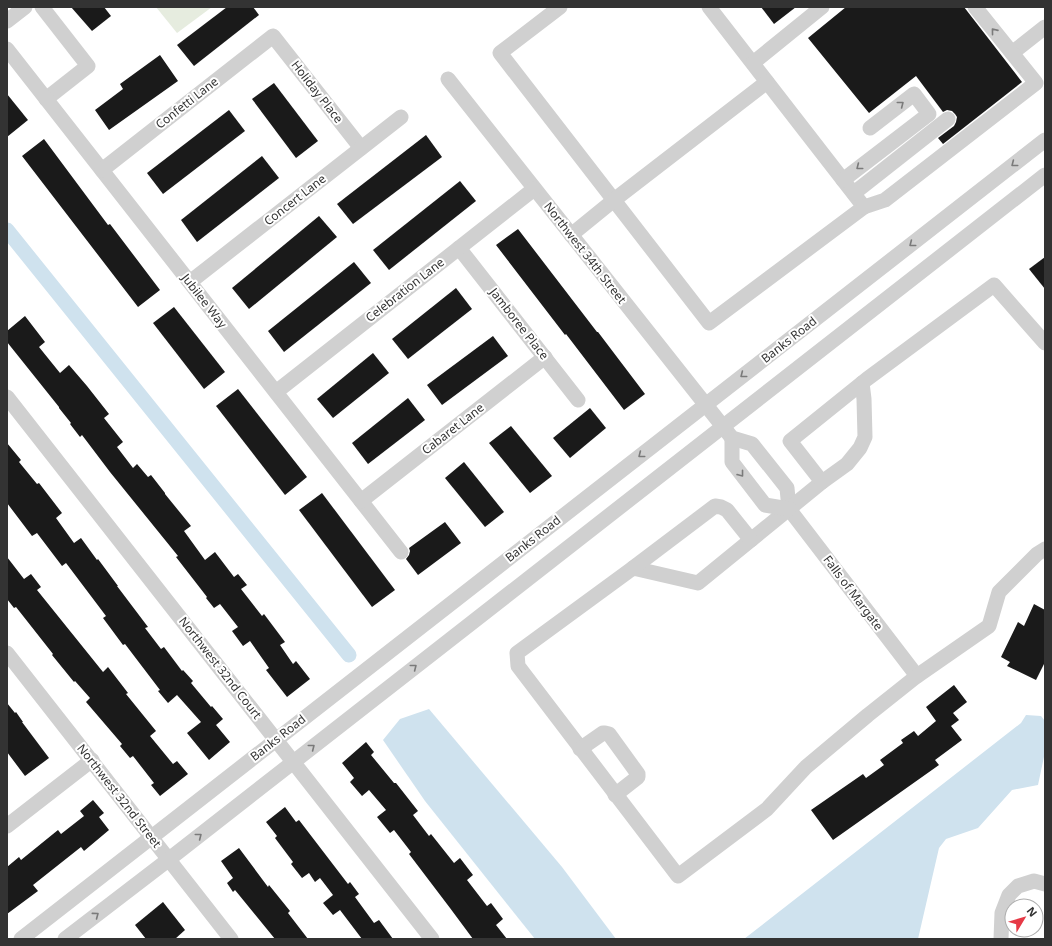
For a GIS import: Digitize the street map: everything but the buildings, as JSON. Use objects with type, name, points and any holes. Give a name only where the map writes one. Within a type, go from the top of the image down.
[{"type":"street","points":[[7,21],[25,7]]},
{"type":"street","points":[[42,7],[88,66],[46,99]]},
{"type":"street","points":[[560,7],[500,53],[709,323],[864,207],[885,200],[1036,83],[975,7]]},
{"type":"street","points":[[709,7],[864,207]]},
{"type":"street","points":[[753,64],[822,7]]},
{"type":"street","points":[[1012,52],[1045,27]]},
{"type":"street","name":"Holiday Place","points":[[273,36],[361,148]]},
{"type":"street","name":"Confetti Lane","points":[[102,170],[273,36]]},
{"type":"street","name":"Jubilee Way","points":[[7,49],[401,552]]},
{"type":"street","name":"Northwest 34th Street","points":[[448,79],[728,432]]},
{"type":"street","points":[[571,235],[767,82]]},
{"type":"street","points":[[844,180],[929,114],[914,94],[870,128]]},
{"type":"street","name":"Concert Lane","points":[[190,282],[401,117]]},
{"type":"street","points":[[854,193],[948,119]]},
{"type":"street","name":"Banks Road","points":[[24,938],[1045,140]]},
{"type":"street","points":[[64,939],[293,762],[728,432],[1045,175]]},
{"type":"street","name":"Celebration Lane","points":[[276,392],[534,189]]},
{"type":"street","name":"Jamboree Place","points":[[459,248],[578,400]]},
{"type":"street","points":[[822,482],[790,441],[862,383],[994,285],[1045,343]]},
{"type":"street","name":"Cabaret Lane","points":[[361,501],[545,357]]},
{"type":"street","points":[[633,568],[698,583],[822,482],[847,464],[860,448],[865,437],[862,383]]},
{"type":"street","name":"Northwest 32nd Court","points":[[7,397],[432,939]]},
{"type":"street","points":[[728,432],[752,444],[787,488],[789,509]]},
{"type":"street","points":[[728,432],[732,462],[765,505],[789,509]]},
{"type":"street","points":[[751,540],[727,510],[715,506],[516,653],[518,666],[678,876],[767,809],[806,767],[868,715],[917,676],[989,626],[999,592],[1037,554],[1045,549]]},
{"type":"street","name":"Falls of Margate","points":[[789,509],[917,676]]},
{"type":"street","name":"Northwest 32nd Street","points":[[7,653],[231,939]]},
{"type":"street","points":[[580,748],[603,733],[609,734],[638,774],[638,777],[615,794]]},
{"type":"street","points":[[7,826],[92,760]]},
{"type":"street","points":[[1001,939],[1002,913],[1009,895],[1018,886],[1034,881],[1045,884]]},
{"type":"shaded area","points":[[156,7],[212,7],[177,33]]},
{"type":"water","points":[[429,709],[562,867],[616,939],[535,939],[425,801],[383,740],[400,719]]},
{"type":"water","points":[[1026,715],[1041,716],[1045,721],[1045,752],[1038,785],[1012,790],[978,828],[946,839],[939,848],[918,939],[744,939],[1021,723]]},
{"type":"waterway","points":[[7,230],[349,655]]}]
